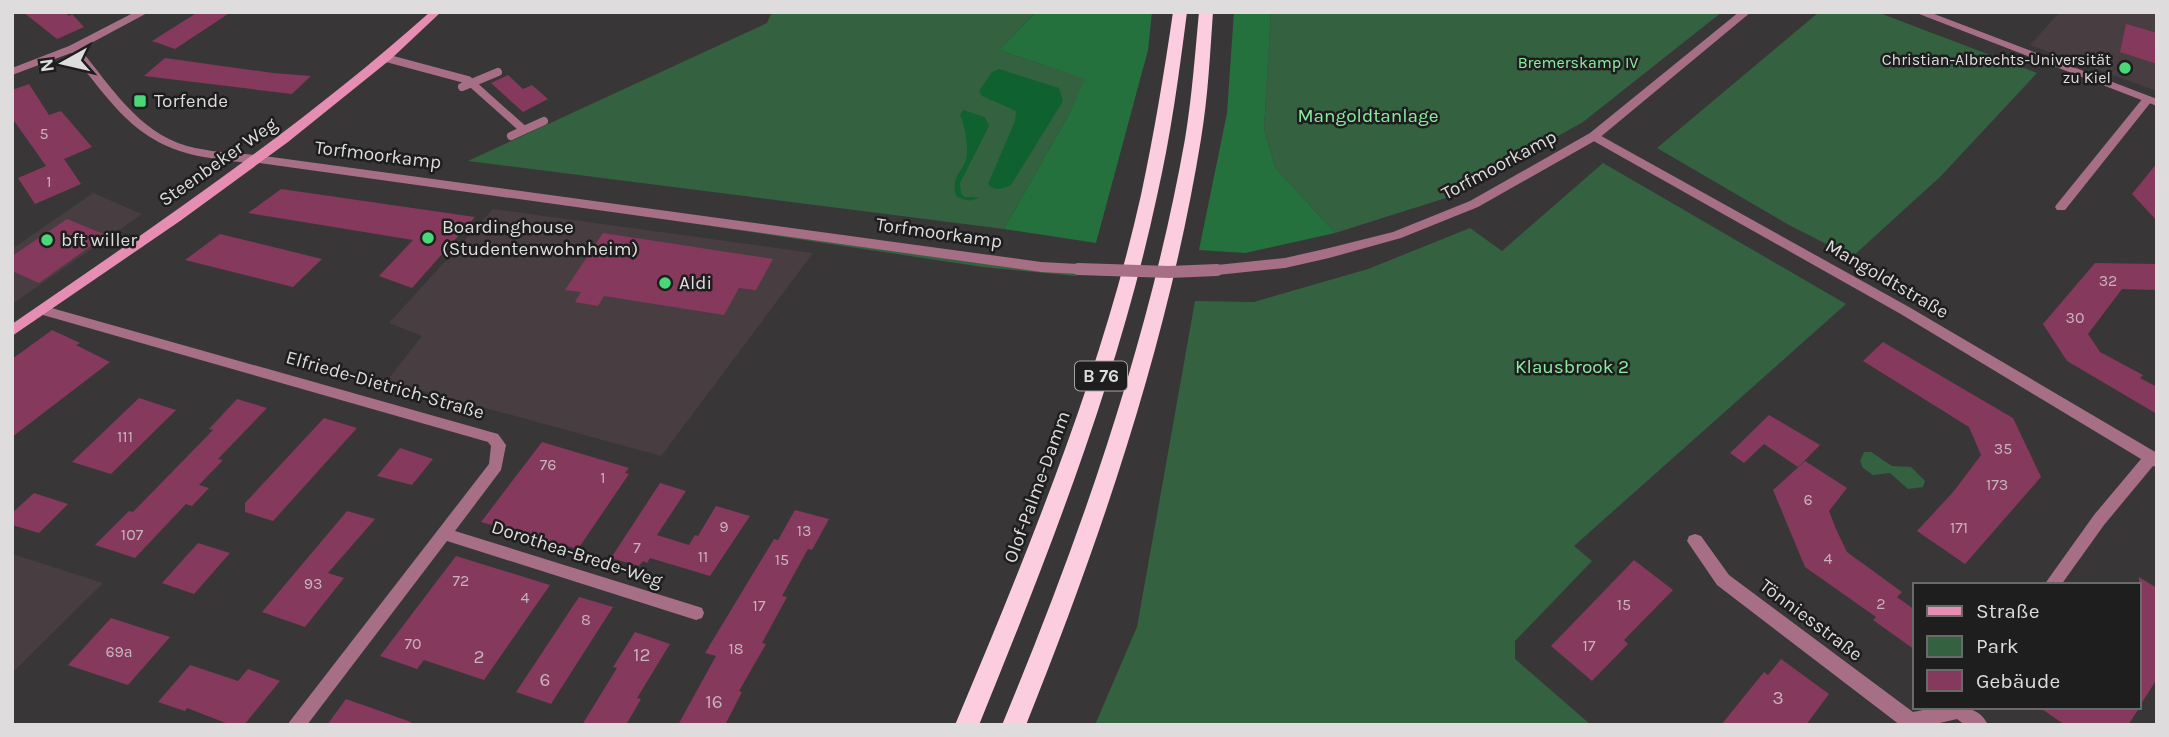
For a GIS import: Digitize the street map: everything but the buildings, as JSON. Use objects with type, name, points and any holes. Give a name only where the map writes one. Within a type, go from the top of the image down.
[{"type":"highway","name":"Olof-Palme-Damm","points":[[968,725],[1083,431],[1119,320],[1146,216],[1164,130],[1180,12]]},
{"type":"highway","name":"B 76","points":[[1014,725],[1059,617],[1108,473],[1152,328],[1194,136],[1206,12]]},
{"type":"main road","name":"Steenbeker Weg","points":[[12,331],[257,159],[386,58],[436,12]]},
{"type":"street","points":[[12,72],[73,48],[144,12]]},
{"type":"street","name":"Torfmoorkamp","points":[[257,159],[1041,267],[1169,272],[1217,270],[1285,262],[1397,235],[1474,204],[1594,136],[1746,12]]},
{"type":"street","points":[[1919,12],[2152,101],[2061,207]]},
{"type":"street","points":[[73,48],[126,112],[163,141],[197,152],[257,159]]},
{"type":"street","name":"Mangoldtstraße","points":[[1594,136],[1904,310],[2154,460]]},
{"type":"street","name":"Elfriede-Dietrich-Straße","points":[[41,310],[493,438],[499,445],[496,466],[296,725]]},
{"type":"street","points":[[2053,583],[2099,520],[2154,460]]},
{"type":"street","name":"Dorothea-Brede-Weg","points":[[445,534],[696,613]]},
{"type":"street","name":"Tönniesstraße","points":[[1695,541],[1723,580],[1910,723]]},
{"type":"street","points":[[1910,723],[1960,709],[1979,725]]},
{"type":"lane","points":[[386,58],[471,83],[524,130]]},
{"type":"lane","points":[[462,87],[498,72]]},
{"type":"lane","points":[[511,136],[544,121]]},
{"type":"shaded area","points":[[1036,12],[1152,12],[1148,50],[1096,243],[1004,229],[1070,112],[1085,79],[999,50]]},
{"type":"shaded area","points":[[1234,12],[1271,12],[1264,129],[1275,167],[1335,233],[1245,253],[1199,250],[1227,113]]},
{"type":"shaded area","name":"Christian-Albrechts-Universität zu Kiel","points":[[2060,12],[2157,12],[2157,91],[2030,45]]},
{"type":"shaded area","points":[[999,69],[1059,88],[1063,101],[1011,185],[999,189],[988,184],[1015,121],[1016,111],[982,96],[979,91],[992,72]]},
{"type":"shaded area","points":[[963,110],[985,117],[989,126],[960,183],[961,194],[965,197],[979,197],[971,200],[956,196],[955,189],[956,179],[967,154],[960,115]]},
{"type":"shaded area","points":[[93,193],[142,214],[12,304],[12,249]]},
{"type":"shaded area","points":[[493,209],[813,253],[661,456],[387,381],[422,336],[389,323]]},
{"type":"shaded area","points":[[12,554],[103,583],[12,673]]},
{"type":"green space","points":[[772,12],[1036,12],[999,50],[1086,79],[1004,229],[468,161],[767,23]]},
{"type":"green space","name":"Mangoldtanlage","points":[[1271,12],[1722,12],[1583,122],[1449,197],[1335,233],[1275,167],[1264,129]]},
{"type":"green space","points":[[1819,12],[1877,12],[2037,73],[1941,176],[1852,257],[1789,225],[1657,148]]},
{"type":"green space","name":"Klausbrook 2","points":[[1603,163],[1846,304],[1574,546],[1592,561],[1515,641],[1515,659],[1591,725],[1095,725],[1137,627],[1195,301],[1254,302],[1368,269],[1470,228],[1502,251]]},
{"type":"green space","points":[[664,219],[1036,271],[1077,274],[1076,276],[983,267]]},
{"type":"green space","points":[[1864,452],[1871,452],[1892,466],[1911,467],[1925,481],[1923,487],[1908,489],[1890,473],[1873,475],[1863,468],[1860,461]]},
{"type":"place","name":"Christian-Albrechts-Universität zu Kiel","points":[[2125,68]]},
{"type":"place","name":"Torfende","points":[[140,101]]},
{"type":"place","name":"Boardinghouse (Studentenwohnheim)","points":[[428,238]]},
{"type":"place","name":"bft willer","points":[[47,240]]},
{"type":"place","name":"Aldi","points":[[665,283]]},
{"type":"park label","name":"Bremerskamp IV","points":[[1578,62]]}]
